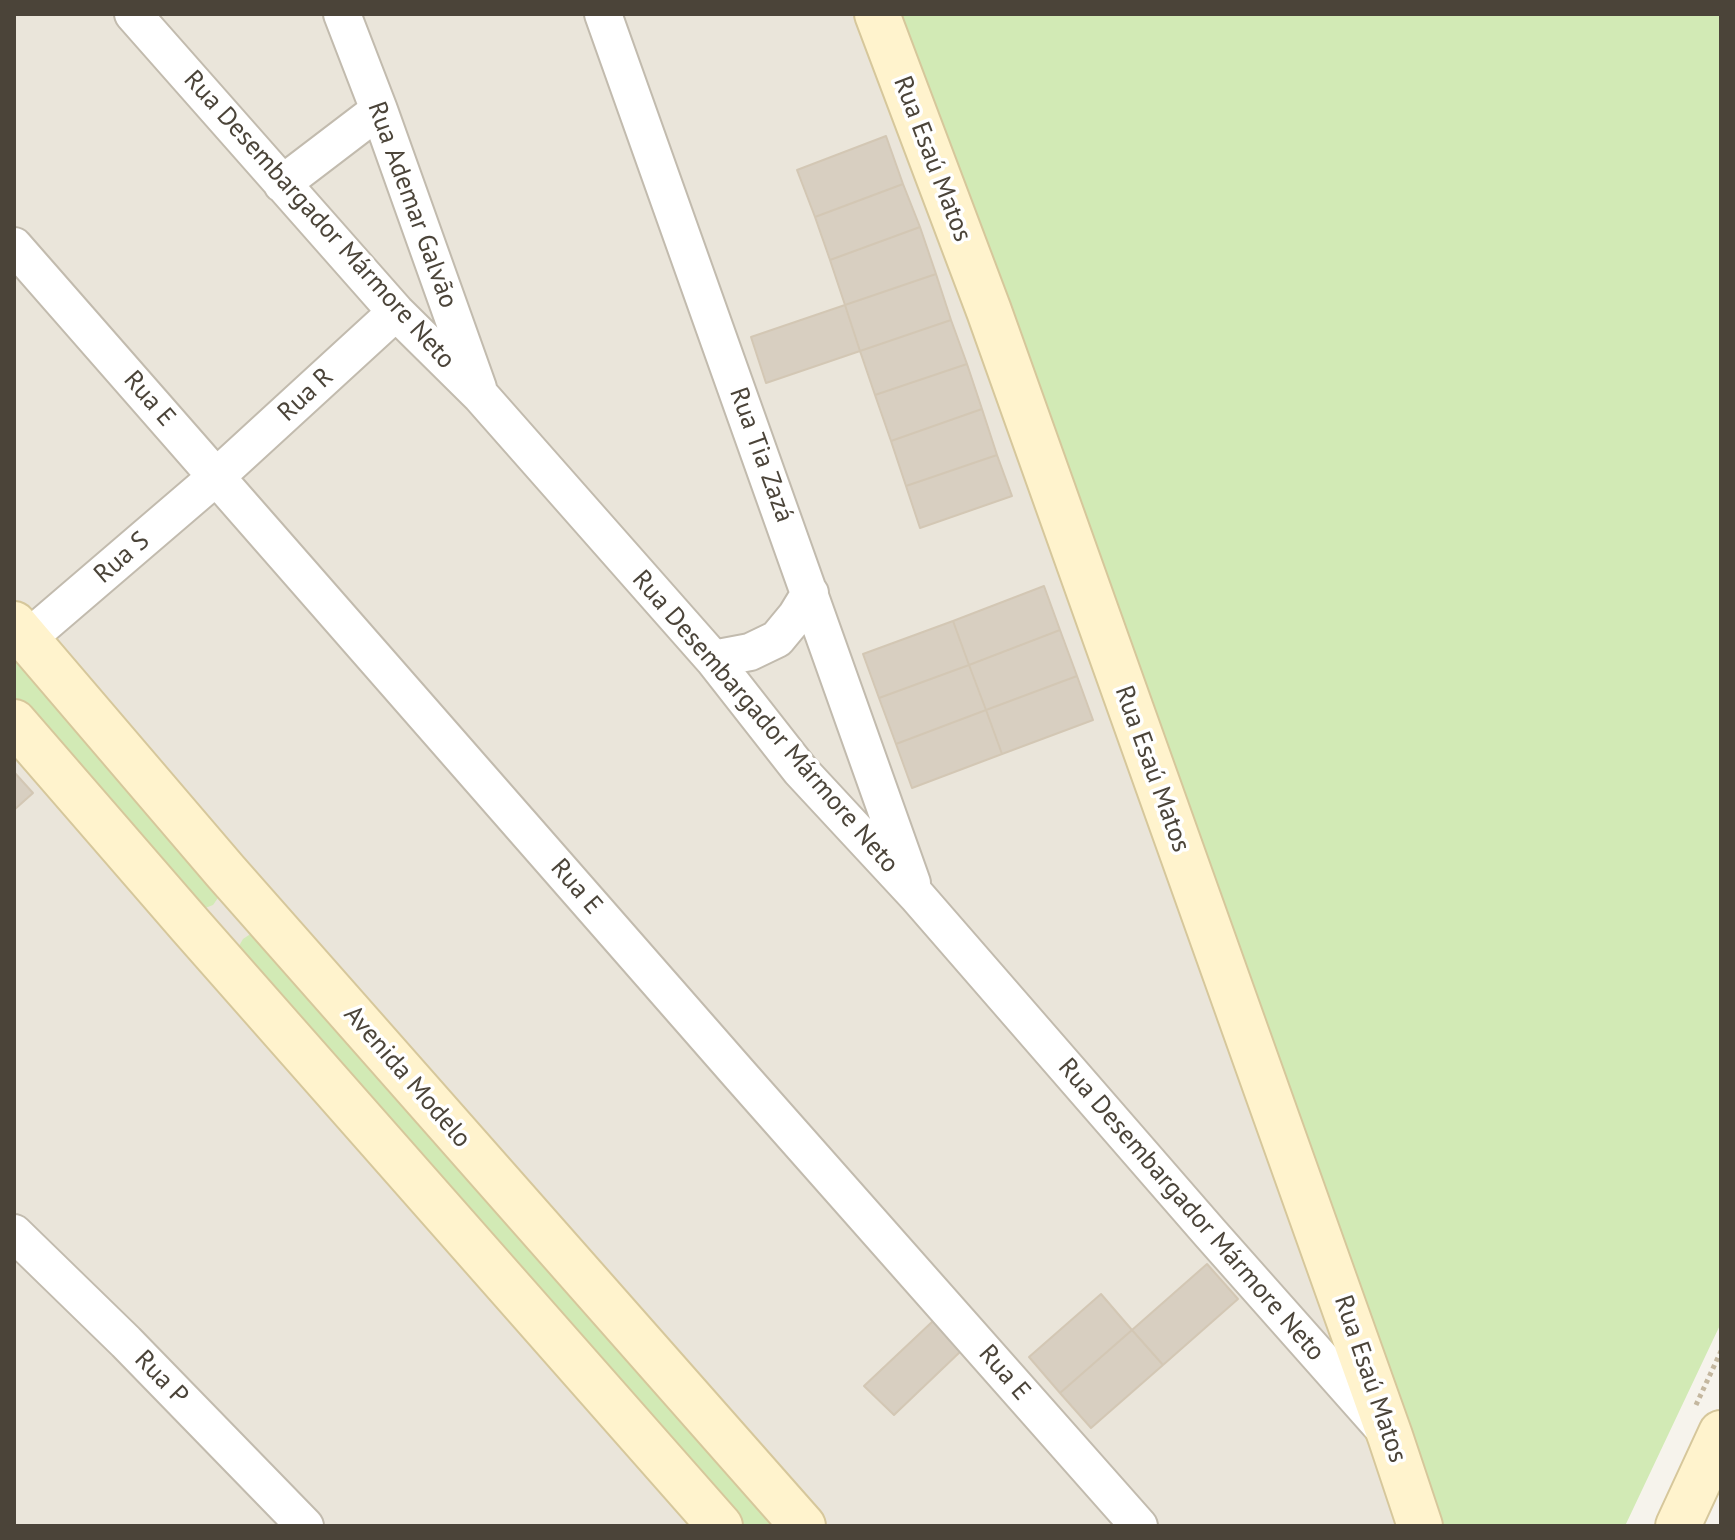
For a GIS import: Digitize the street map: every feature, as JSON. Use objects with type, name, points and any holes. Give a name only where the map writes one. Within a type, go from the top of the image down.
[{"type":"main road","name":"Rua Esaú Matos","points":[[877,14],[989,311],[1420,1526]]},
{"type":"main road","name":"Avenida Modelo","points":[[20,632],[232,879],[803,1526]]},
{"type":"main road","points":[[14,722],[720,1526]]},
{"type":"main road","points":[[190,925],[210,927],[219,923],[232,907],[232,879]]},
{"type":"main road","points":[[228,968],[225,949],[230,934],[238,927],[252,921],[275,927]]},
{"type":"main road","points":[[1678,1526],[1721,1433]]},
{"type":"street","name":"Rua Desembargador Mármore Neto","points":[[133,14],[396,312],[481,396],[713,659],[800,770],[917,896],[1390,1436]]},
{"type":"street","name":"Rua Ademar Galvão","points":[[342,14],[481,396]]},
{"type":"street","name":"Rua Tia Zazá","points":[[603,14],[917,896]]},
{"type":"street","points":[[282,184],[379,110]]},
{"type":"street","name":"Rua E","points":[[14,246],[1139,1526]]},
{"type":"street","name":"Rua R","points":[[216,477],[396,312]]},
{"type":"street","name":"Rua S","points":[[20,632],[216,477]]},
{"type":"street","points":[[713,659],[750,652],[777,639],[810,593]]},
{"type":"street","name":"Rua P","points":[[14,1233],[126,1342],[305,1526]]},
{"type":"shaded area","points":[[14,14],[940,14],[1485,1526],[14,1526]]},
{"type":"green space","points":[[890,14],[1721,14],[1721,1323],[1625,1526],[1435,1526]]},
{"type":"green space","points":[[14,649],[220,895],[213,905],[200,910],[14,706]]},
{"type":"green space","points":[[252,933],[779,1526],[736,1526],[236,951],[243,939]]},
{"type":"building","points":[[886,136],[903,184],[815,217],[797,170]]},
{"type":"building","points":[[903,184],[920,227],[830,260],[815,217]]},
{"type":"building","points":[[920,227],[936,274],[845,305],[830,260]]},
{"type":"building","points":[[936,274],[951,320],[860,351],[845,305]]},
{"type":"building","points":[[845,305],[860,351],[766,383],[751,337]]},
{"type":"building","points":[[951,320],[967,364],[875,395],[860,351]]},
{"type":"building","points":[[967,364],[982,409],[891,441],[875,395]]},
{"type":"building","points":[[982,409],[997,455],[906,486],[891,441]]},
{"type":"building","points":[[997,455],[1012,496],[920,528],[906,486]]},
{"type":"building","points":[[1044,586],[1060,630],[969,665],[953,621]]},
{"type":"building","points":[[953,621],[969,665],[879,698],[863,654]]},
{"type":"building","points":[[1060,630],[1077,676],[986,710],[969,665]]},
{"type":"building","points":[[969,665],[986,710],[896,744],[879,698]]},
{"type":"building","points":[[1077,676],[1093,720],[1002,754],[986,710]]},
{"type":"building","points":[[986,710],[1002,754],[912,788],[896,744]]},
{"type":"building","points":[[14,772],[33,793],[14,810]]},
{"type":"building","points":[[1207,1264],[1238,1299],[1163,1365],[1132,1330]]},
{"type":"building","points":[[1101,1294],[1132,1330],[1060,1393],[1029,1357]]},
{"type":"building","points":[[933,1321],[961,1351],[894,1415],[864,1386]]},
{"type":"building","points":[[1132,1330],[1163,1365],[1091,1428],[1060,1393]]}]
